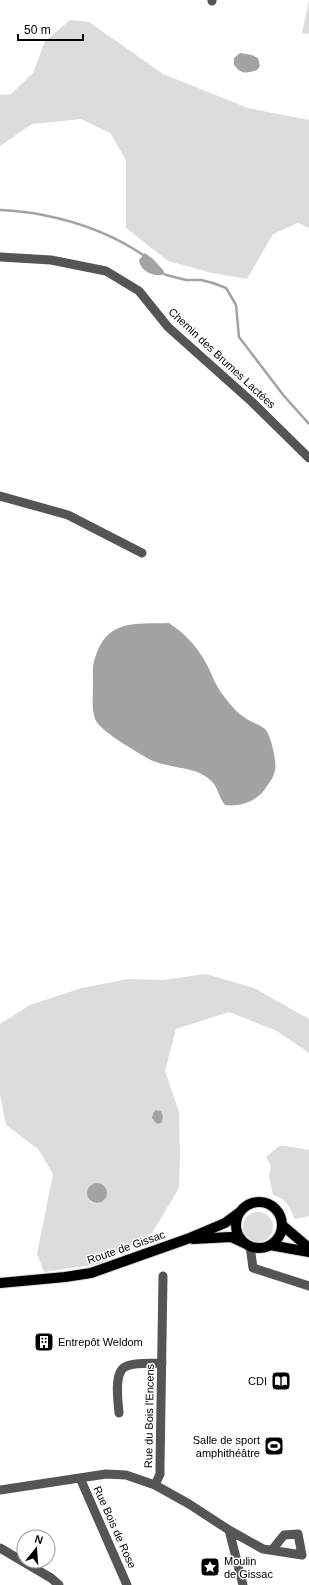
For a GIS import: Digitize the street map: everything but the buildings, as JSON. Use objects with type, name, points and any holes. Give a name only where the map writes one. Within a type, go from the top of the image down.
[{"type":"main road","points":[[270,1246],[279,1237],[282,1225],[278,1211],[266,1203],[252,1204],[240,1212],[236,1226],[241,1239],[248,1245],[262,1248],[270,1246],[309,1252]]},
{"type":"main road","name":"Route de Gissac","points":[[0,1283],[66,1277],[90,1273],[187,1239],[225,1223],[240,1212]]},
{"type":"main road","points":[[282,1225],[309,1248]]},
{"type":"main road","name":"Route de Gissac","points":[[187,1239],[231,1237],[248,1245]]},
{"type":"street","name":"Chemin des Brumes Lactées","points":[[0,257],[51,260],[106,271],[139,291],[168,327],[252,402],[309,458]]},
{"type":"street","points":[[0,496],[68,515],[142,553]]},
{"type":"street","points":[[248,1245],[253,1268],[309,1286]]},
{"type":"street","name":"Rue du Bois l'Encens","points":[[155,1485],[160,1474],[163,1276]]},
{"type":"street","points":[[119,1413],[118,1388],[119,1374],[121,1370],[127,1366],[162,1363]]},
{"type":"street","points":[[0,1490],[106,1474],[126,1475],[155,1485],[263,1549],[272,1550]]},
{"type":"street","name":"Rue Bois de Rose","points":[[80,1478],[127,1585]]},
{"type":"street","points":[[229,1530],[243,1585]]},
{"type":"street","points":[[0,1548],[51,1578],[59,1585]]},
{"type":"shaded area","points":[[309,0],[309,34],[302,33]]},
{"type":"shaded area","points":[[70,20],[89,22],[163,74],[248,108],[309,120],[309,228],[298,223],[273,234],[247,279],[212,273],[168,261],[126,228],[126,160],[110,133],[81,119],[32,124],[0,146],[0,95],[11,94],[33,73],[45,41]]},
{"type":"shaded area","points":[[240,53],[252,55],[258,58],[260,66],[257,70],[241,72],[234,65],[234,58]]},
{"type":"shaded area","points":[[145,253],[164,271],[162,275],[154,275],[144,270],[139,260]]},
{"type":"shaded area","points":[[144,623],[169,623],[180,631],[199,651],[218,687],[232,707],[246,719],[265,729],[267,732],[274,755],[274,773],[262,793],[253,800],[242,804],[225,805],[216,786],[205,776],[194,771],[153,761],[131,749],[114,737],[100,726],[94,717],[93,664],[100,645],[107,636],[114,630],[123,626]]},
{"type":"shaded area","points":[[206,974],[254,988],[309,1019],[309,1053],[277,1031],[229,1012],[176,1029],[165,1071],[179,1112],[179,1188],[152,1233],[99,1264],[44,1272],[37,1254],[53,1174],[38,1149],[6,1125],[0,1095],[0,1024],[30,1005],[82,988],[128,979],[162,980]],"holes":[[[158,1110],[161,1112],[163,1117],[162,1122],[159,1124],[156,1123],[152,1117],[153,1113]],[[98,1183],[104,1186],[106,1195],[104,1200],[98,1203],[91,1202],[88,1196],[90,1186]]]},
{"type":"shaded area","points":[[156,1110],[161,1111],[163,1116],[162,1122],[159,1124],[152,1118],[153,1113]]},
{"type":"shaded area","points":[[279,1146],[309,1150],[309,1216],[295,1219],[285,1201],[273,1195],[269,1176],[271,1166],[266,1157]]},
{"type":"shaded area","points":[[97,1183],[104,1186],[107,1193],[104,1200],[97,1203],[90,1200],[87,1193],[90,1186]]},
{"type":"shaded area","points":[[258,1212],[269,1216],[273,1227],[269,1238],[258,1242],[247,1238],[243,1227],[247,1216]]},
{"type":"waterway","points":[[0,210],[38,214],[84,226],[110,236],[146,257]]},
{"type":"waterway","points":[[161,272],[166,275],[186,280],[201,280],[226,288],[236,305],[239,337],[284,396],[309,424]]},
{"type":"place","name":"Entrepôt Weldom","points":[[44,1342]]},
{"type":"place","name":"CDI","points":[[281,1381]]},
{"type":"place","name":"Salle de sport amphithéâtre","points":[[274,1446]]},
{"type":"place","name":"Moulin de Gissac","points":[[210,1567]]}]
